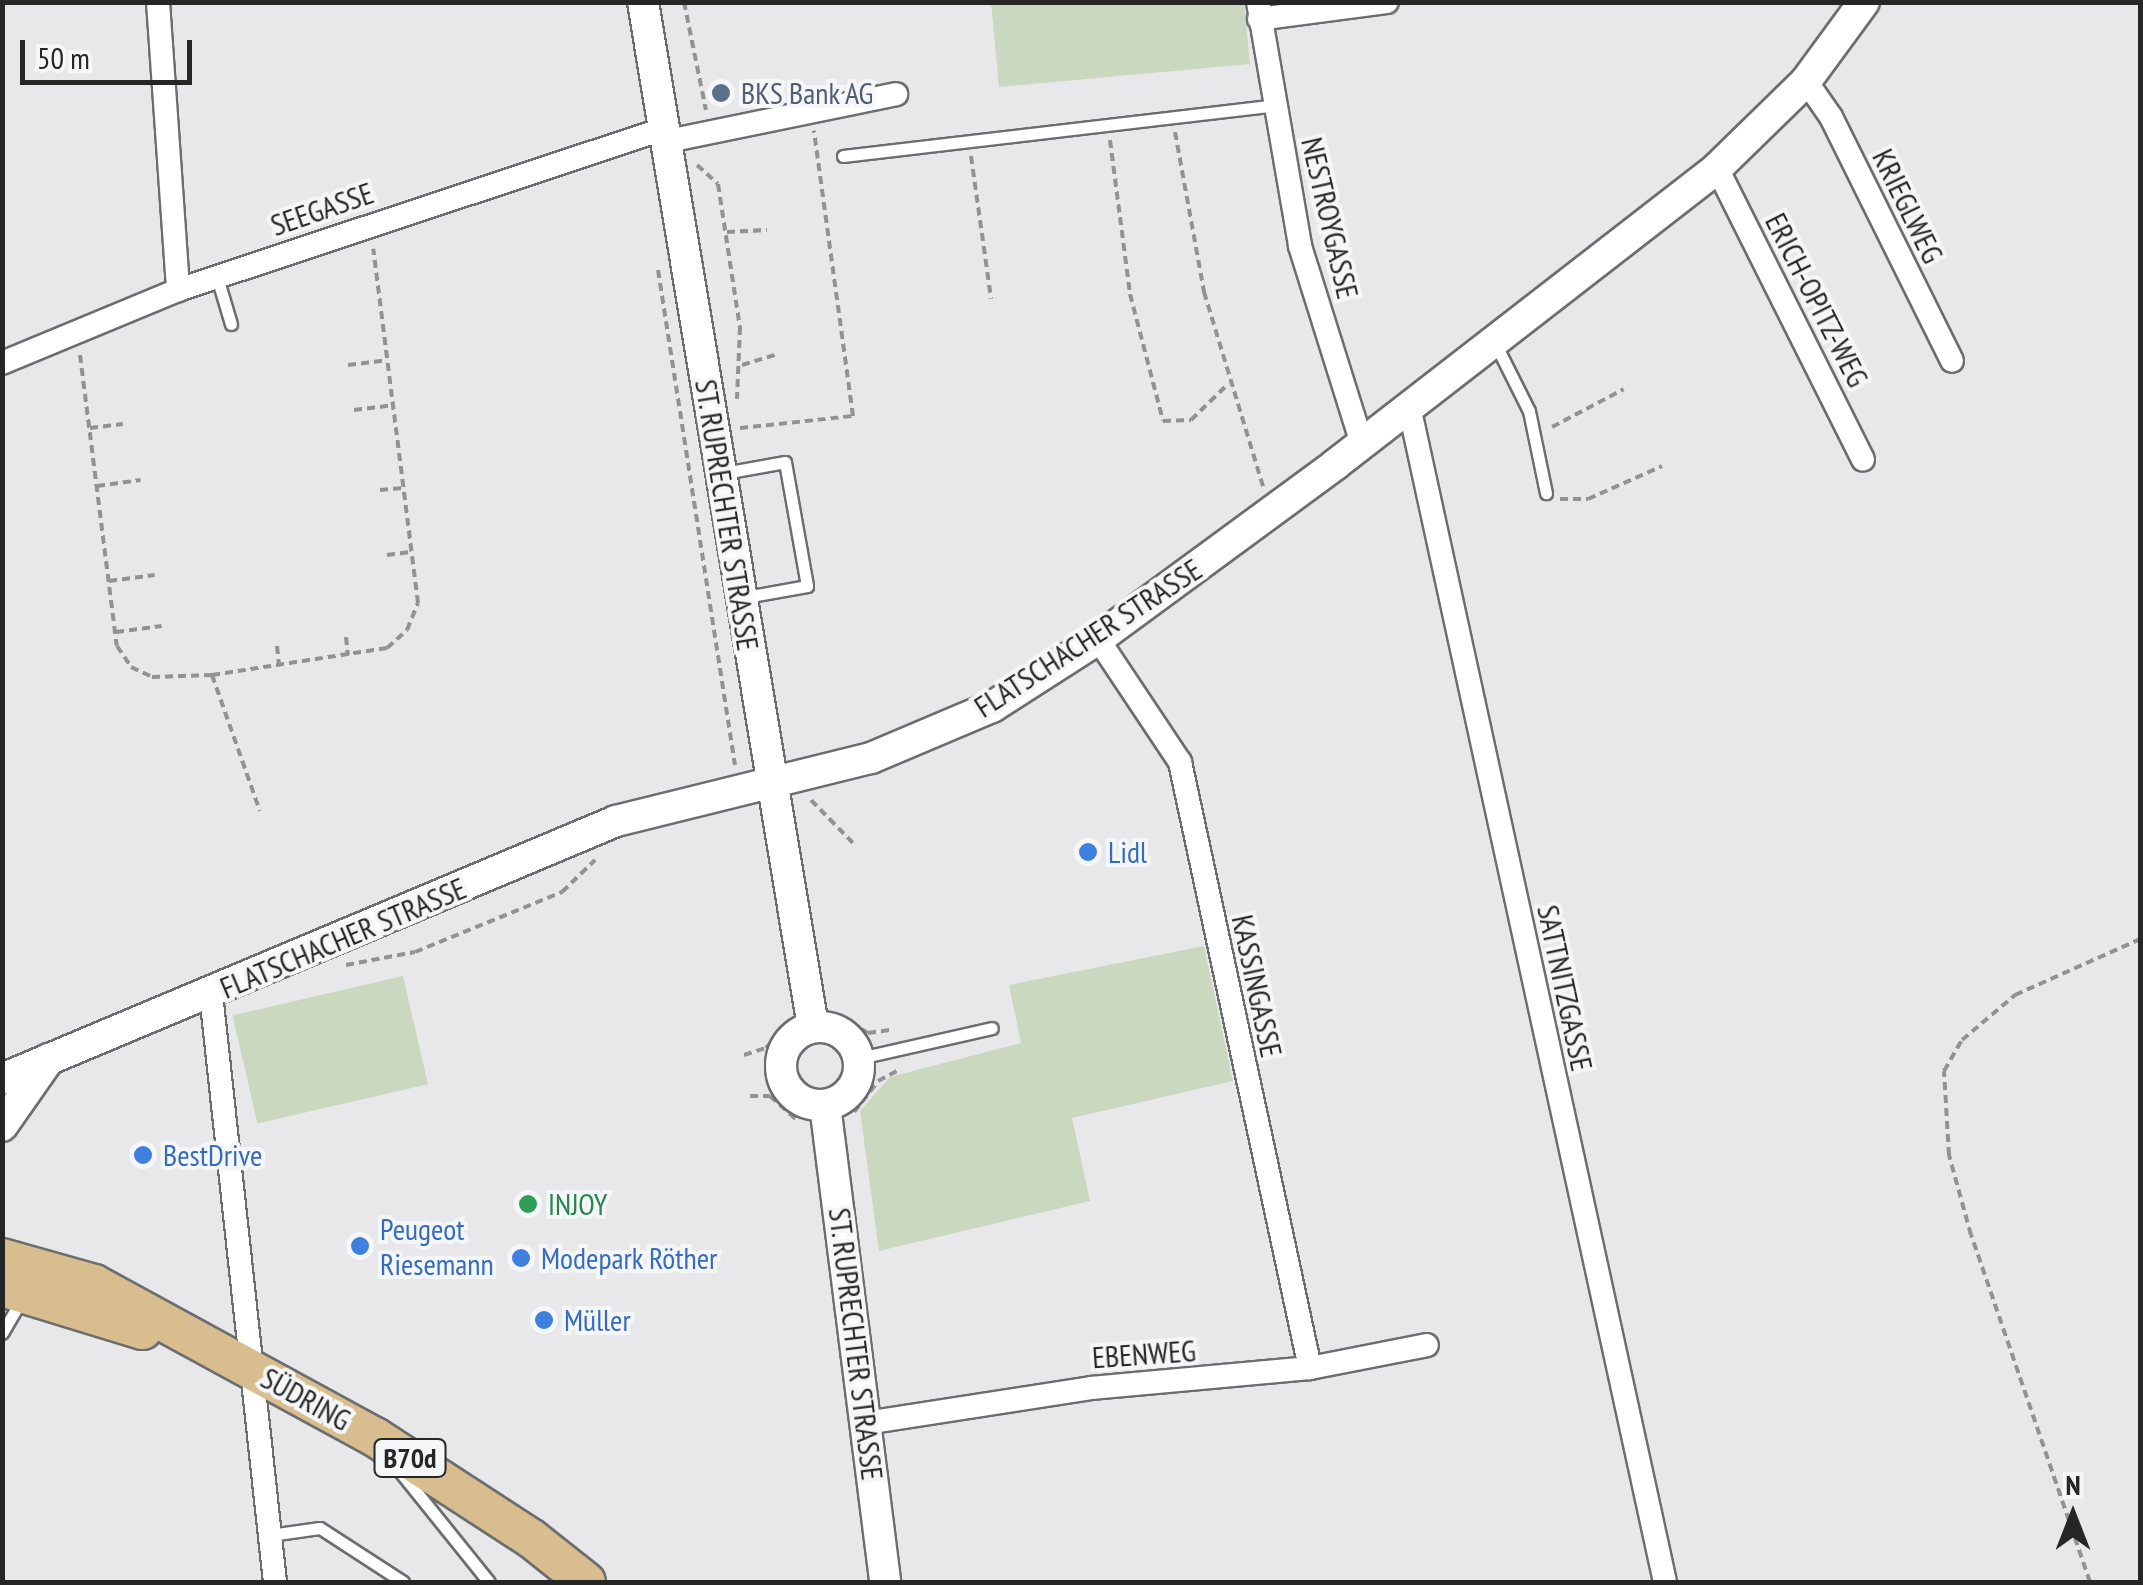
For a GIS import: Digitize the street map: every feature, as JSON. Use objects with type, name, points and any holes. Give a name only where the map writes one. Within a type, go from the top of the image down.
[{"type":"main road","name":"SÜDRING","points":[[2,1258],[94,1284],[375,1437],[517,1528],[586,1582]]},
{"type":"main road","name":"SÜDRING","points":[[14,1290],[237,1362]]},
{"type":"street","points":[[158,2],[178,290]]},
{"type":"street","name":"ST. RUPRECHTER STRASSE","points":[[644,2],[813,1027]]},
{"type":"street","points":[[1259,11],[1388,2]]},
{"type":"street","name":"FLATSCHACHER STRASSE","points":[[2,1126],[19,1073],[616,821],[915,742],[992,707],[1098,639],[1362,444],[1717,168],[1806,80],[1864,2]]},
{"type":"street","name":"NESTROYGASSE","points":[[1259,11],[1300,246],[1362,444]]},
{"type":"street","name":"KRIEGLWEG","points":[[1806,80],[1830,117],[1952,362]]},
{"type":"street","name":"SEEGASSE","points":[[2,363],[178,290],[370,224],[667,135],[710,133],[896,94]]},
{"type":"street","name":"ERICH-OPITZ-WEG","points":[[1717,168],[1863,460]]},
{"type":"street","name":"SATTNITZGASSE","points":[[1409,406],[1665,1582]]},
{"type":"street","name":"KASSINGASSE","points":[[1098,639],[1180,762],[1310,1368]]},
{"type":"street","points":[[211,994],[237,1362],[270,1535],[275,1582]]},
{"type":"street","points":[[813,1027],[844,1034],[860,1058],[851,1090],[837,1112],[796,1097],[781,1072],[788,1043],[813,1027]]},
{"type":"street","name":"ST. RUPRECHTER STRASSE","points":[[837,1112],[866,1423],[886,1582]]},
{"type":"street","name":"EBENWEG","points":[[866,1423],[1091,1388],[1310,1368],[1427,1345]]},
{"type":"lane","points":[[842,156],[1274,105]]},
{"type":"lane","points":[[217,277],[232,324]]},
{"type":"lane","points":[[1494,341],[1529,411],[1546,493]]},
{"type":"lane","points":[[720,473],[785,462],[807,586],[740,598]]},
{"type":"lane","points":[[860,1058],[992,1028]]},
{"type":"lane","points":[[2,1333],[14,1290]]},
{"type":"lane","points":[[375,1437],[489,1582]]},
{"type":"lane","points":[[270,1535],[320,1528],[404,1582]]},
{"type":"path","points":[[684,2],[710,133]]},
{"type":"path","points":[[667,135],[718,184],[742,365],[734,428],[853,416],[812,112]]},
{"type":"path","points":[[1173,117],[1228,384],[1264,488],[1278,506]]},
{"type":"path","points":[[1108,125],[1130,294],[1163,421],[1191,420],[1228,384]]},
{"type":"path","points":[[969,142],[992,298]]},
{"type":"path","points":[[77,331],[116,632],[131,667],[152,677],[212,676],[386,648],[407,630],[418,603],[370,224]]},
{"type":"path","points":[[725,232],[767,230]]},
{"type":"path","points":[[656,252],[734,753]]},
{"type":"path","points":[[742,365],[779,354]]},
{"type":"path","points":[[348,364],[387,360]]},
{"type":"path","points":[[1534,436],[1624,389]]},
{"type":"path","points":[[354,410],[393,405]]},
{"type":"path","points":[[90,428],[123,424]]},
{"type":"path","points":[[1546,493],[1568,503],[1588,499],[1662,466]]},
{"type":"path","points":[[97,486],[141,480]]},
{"type":"path","points":[[380,490],[403,488]]},
{"type":"path","points":[[387,555],[411,552]]},
{"type":"path","points":[[109,581],[155,575]]},
{"type":"path","points":[[116,632],[162,626]]},
{"type":"path","points":[[346,637],[348,655]]},
{"type":"path","points":[[277,646],[279,665]]},
{"type":"path","points":[[212,676],[260,811]]},
{"type":"path","points":[[811,800],[854,844]]},
{"type":"path","points":[[332,968],[415,952],[562,892],[607,852]]},
{"type":"path","points":[[2090,1582],[1972,1235],[1949,1155],[1944,1070],[1962,1040],[2015,994],[2140,939]]},
{"type":"path","points":[[837,1112],[878,1081],[900,1070]]},
{"type":"path","points":[[750,1096],[770,1096],[805,1131]]},
{"type":"green space","points":[[991,3],[1244,3],[1250,64],[999,87]]},
{"type":"green space","points":[[1204,946],[1233,1081],[1072,1118],[1090,1201],[879,1251],[860,1111],[890,1077],[1021,1043],[1009,985]]},
{"type":"green space","points":[[403,976],[428,1084],[257,1124],[232,1015]]},
{"type":"place","name":"BKS Bank AG","points":[[721,93]]},
{"type":"place","name":"Lidl","points":[[1088,852]]},
{"type":"place","name":"BestDrive","points":[[143,1155]]},
{"type":"place","name":"INJOY","points":[[528,1204]]},
{"type":"place","name":"Peugeot Riesemann","points":[[360,1246]]},
{"type":"place","name":"Modepark Röther","points":[[521,1258]]},
{"type":"place","name":"Müller","points":[[544,1320]]}]
